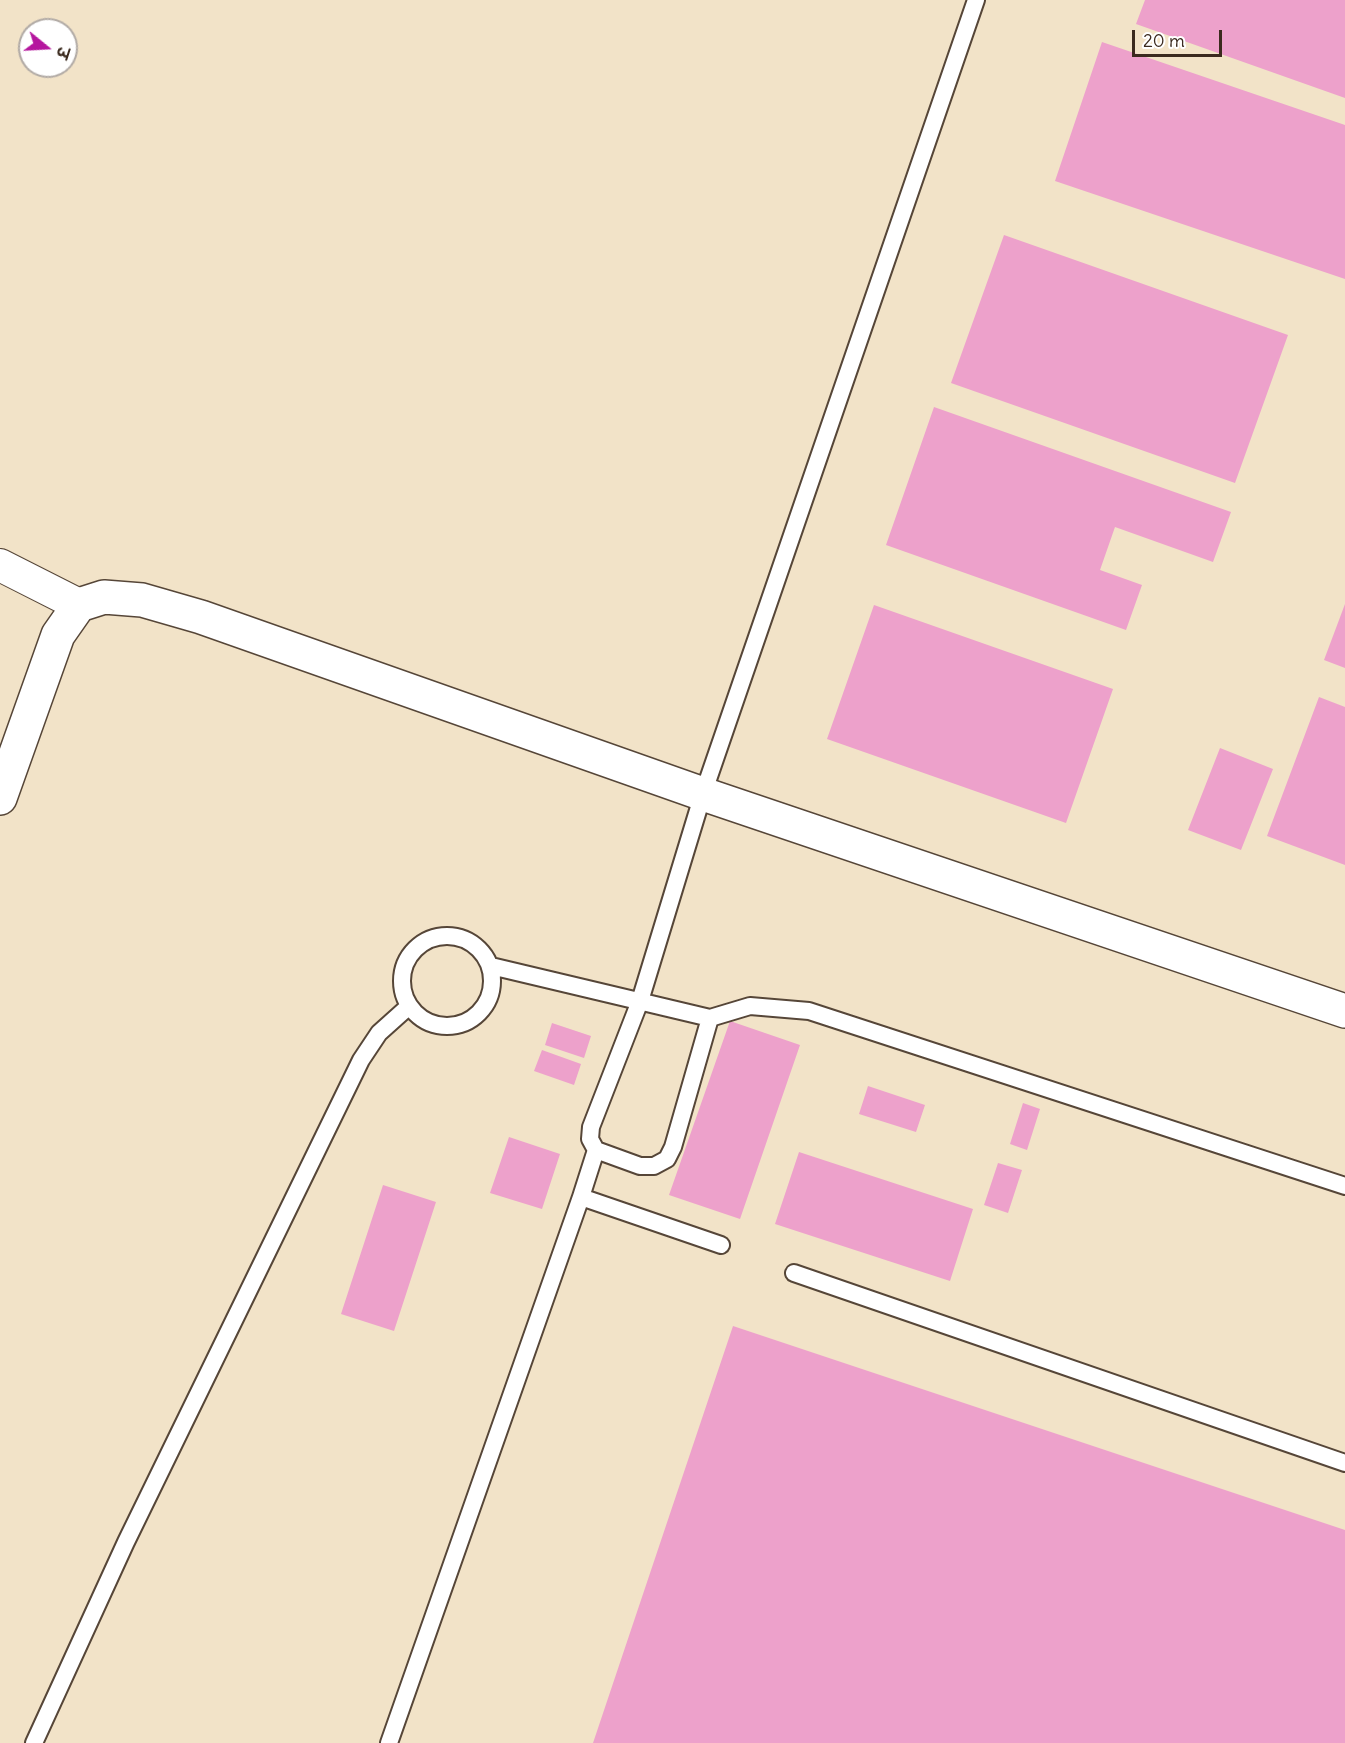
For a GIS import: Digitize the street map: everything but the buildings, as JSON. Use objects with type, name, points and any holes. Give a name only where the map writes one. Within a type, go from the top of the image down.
[{"type":"street","points":[[0,565],[79,605]]},
{"type":"street","points":[[0,798],[30,707],[58,635],[79,605],[104,597],[142,600],[201,617],[703,794],[1345,1011]]},
{"type":"lane","points":[[710,1018],[673,1147],[667,1160],[654,1166],[640,1167],[596,1150],[590,1139],[591,1127],[640,1001],[703,794],[976,0]]},
{"type":"lane","points":[[452,934],[476,944],[491,966],[492,993],[478,1015],[454,1026],[428,1024],[408,1007],[400,982],[407,956],[426,939],[452,934]]},
{"type":"lane","points":[[491,966],[710,1018],[750,1006],[809,1011],[1345,1186]]},
{"type":"lane","points":[[34,1743],[126,1542],[361,1060],[379,1033],[408,1007]]},
{"type":"lane","points":[[389,1743],[596,1150]]},
{"type":"lane","points":[[581,1197],[721,1245]]},
{"type":"lane","points":[[794,1273],[1345,1463]]}]
